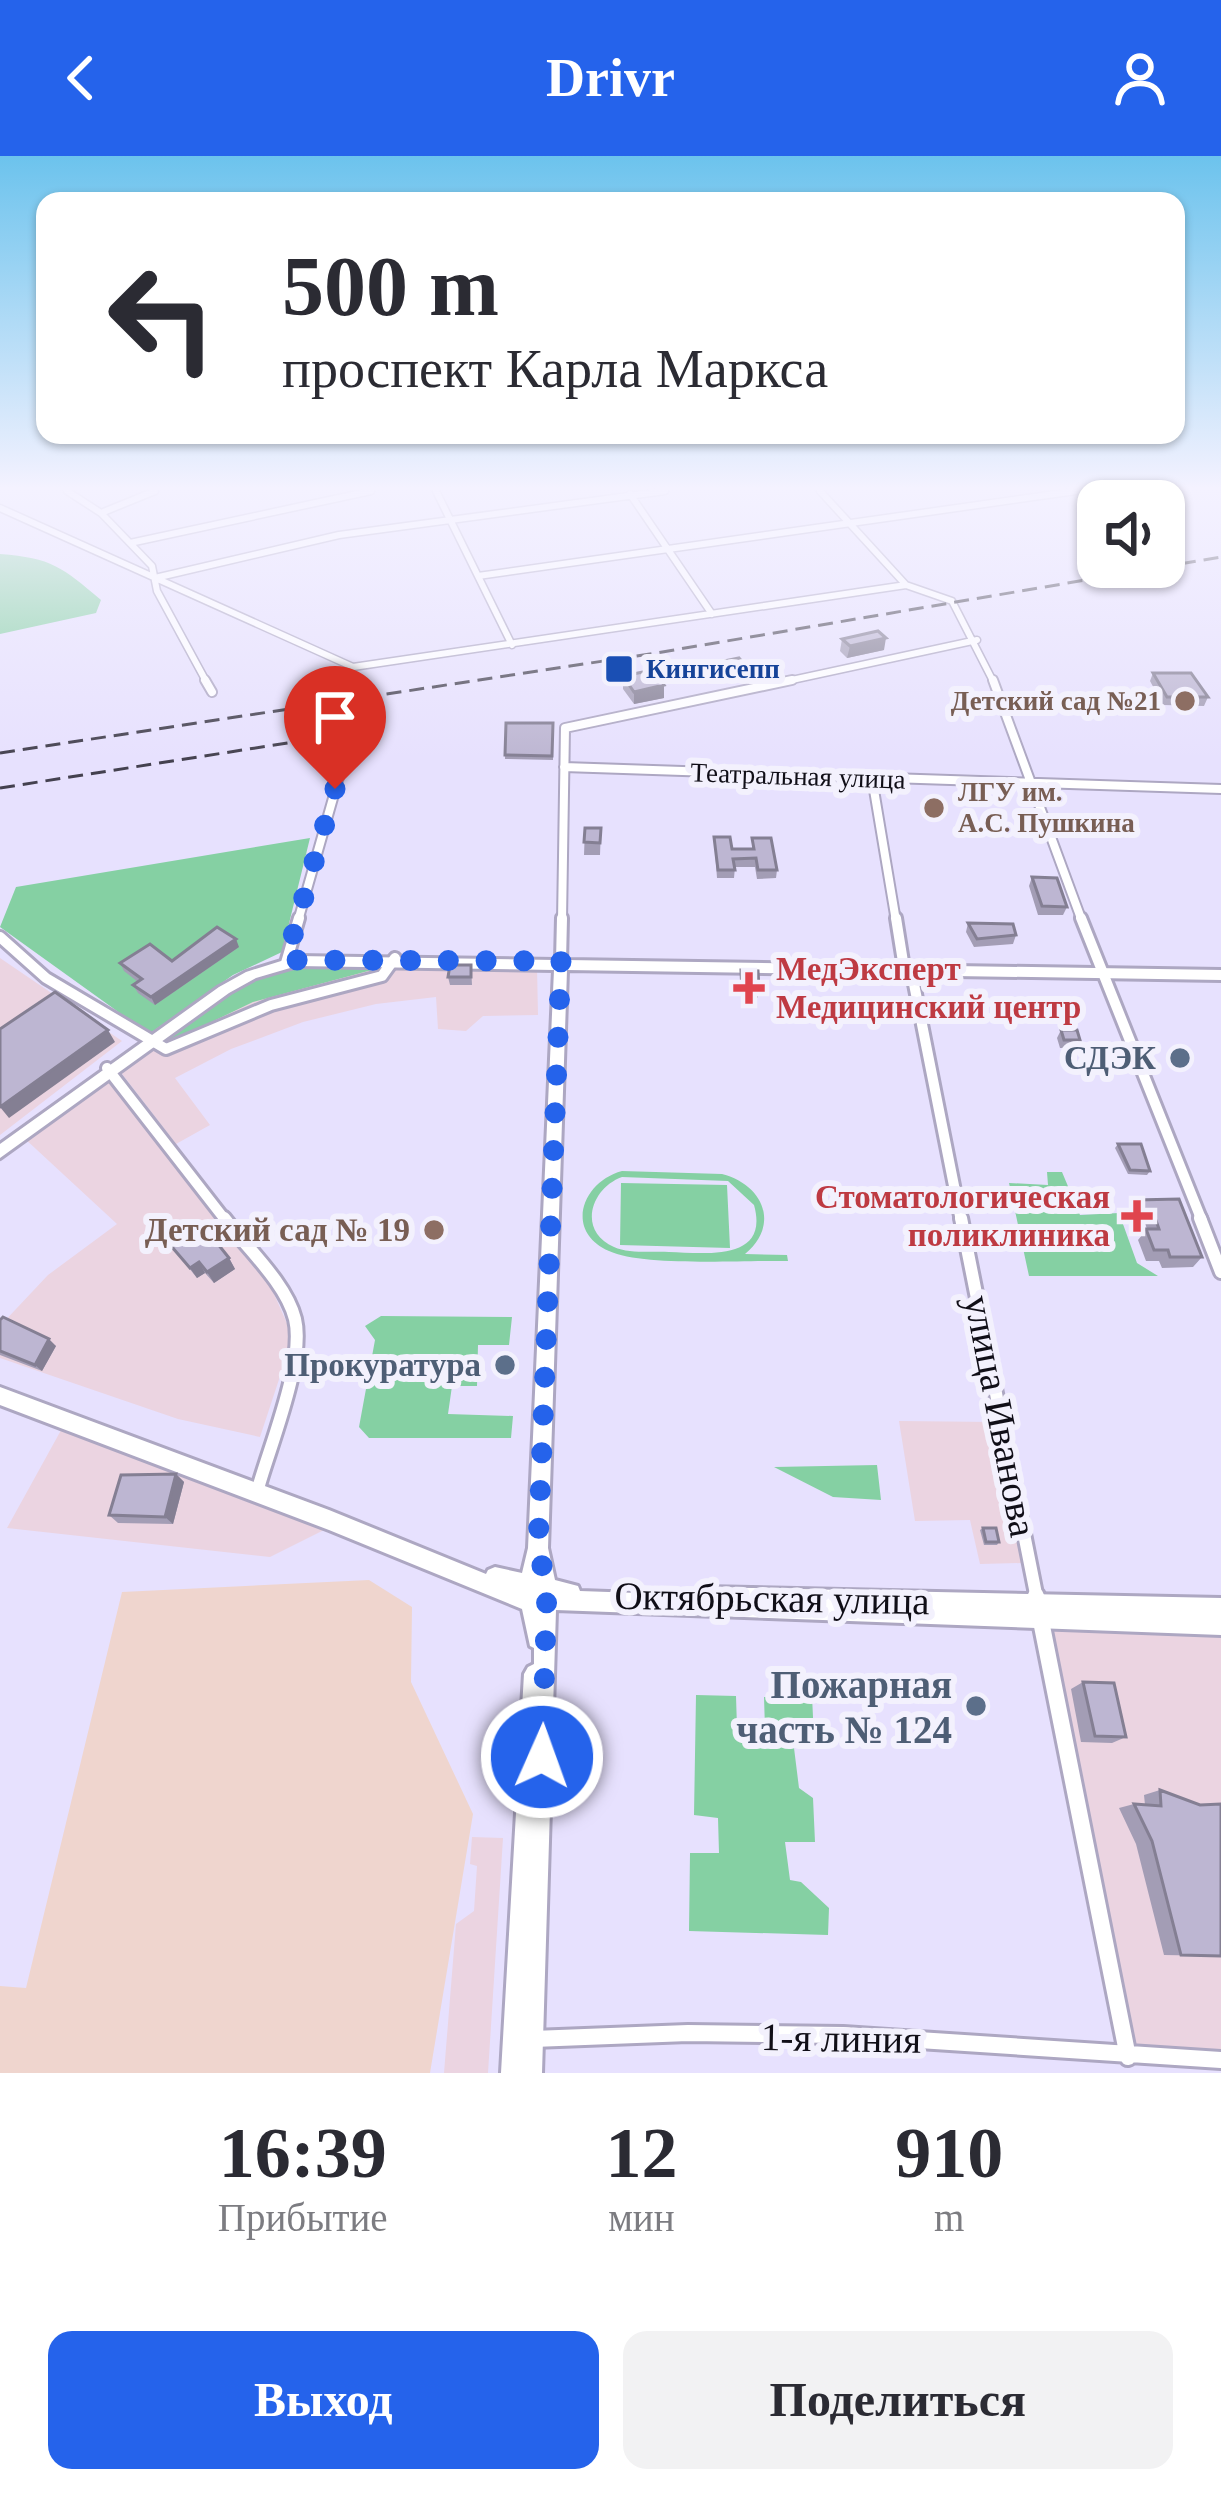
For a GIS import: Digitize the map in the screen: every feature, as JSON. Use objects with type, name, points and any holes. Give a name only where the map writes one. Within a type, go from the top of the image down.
[{"type":"street","points":[[156,580],[212,692]]},
{"type":"street","points":[[160,580],[353,667],[906,585],[952,601],[977,640],[1221,1272]]},
{"type":"street","points":[[481,580],[512,644]]},
{"type":"street","points":[[687,580],[712,614]]},
{"type":"street","points":[[902,580],[906,585]]},
{"type":"street","points":[[514,2073],[538,1627],[565,728],[977,640]]},
{"type":"street","points":[[286,962],[345,756]]},
{"type":"street","name":"Театральная улица","points":[[564,767],[1221,789]]},
{"type":"street","name":"улица Иванова","points":[[872,778],[905,969],[916,996],[1128,2057]]},
{"type":"street","points":[[0,937],[46,978],[166,1049],[252,1010],[382,976],[394,959]]},
{"type":"street","points":[[0,1150],[224,990],[286,962],[394,959],[1221,973]]},
{"type":"street","points":[[108,1069],[280,1291],[296,1319],[295,1355],[259,1485]]},
{"type":"street","name":"Октябрьская улица","points":[[0,1385],[538,1594],[1040,1611],[1221,1608]]},
{"type":"street","points":[[0,1396],[538,1594]]},
{"type":"street","points":[[529,2073],[538,1594]]},
{"type":"street","points":[[1040,1611],[1221,1625]]},
{"type":"street","name":"1-я линия","points":[[533,2039],[675,2034],[945,2040],[1128,2057],[1221,2060]]},
{"type":"shaded area","points":[[0,958],[122,1041],[0,1135]]},
{"type":"shaded area","points":[[283,967],[537,967],[538,1015],[483,1016],[466,1031],[438,1029],[436,997],[376,1004],[303,1022],[231,1049],[175,1078],[210,1125],[176,1144],[119,1070],[224,990]]},
{"type":"shaded area","points":[[109,1078],[271,1287],[293,1337],[260,1437],[178,1419],[0,1358],[0,1326],[48,1275],[117,1224],[23,1137]]},
{"type":"shaded area","points":[[899,1421],[993,1422],[1022,1563],[980,1564],[970,1520],[915,1521]]},
{"type":"shaded area","points":[[65,1423],[334,1525],[270,1557],[7,1528]]},
{"type":"shaded area","points":[[369,1580],[412,1607],[411,1682],[473,1814],[430,2073],[0,2073],[0,1986],[26,1988],[122,1592]]},
{"type":"shaded area","points":[[1039,1604],[1221,1608],[1221,2063],[1128,2057]]},
{"type":"shaded area","points":[[472,1837],[503,1838],[488,2073],[444,2073],[456,1924],[474,1911],[477,1866],[470,1864]]},
{"type":"green space","points":[[0,580],[77,580],[101,600],[96,613],[0,634]]},
{"type":"green space","points":[[310,838],[282,952],[233,975],[149,1034],[0,927],[16,887]]},
{"type":"green space","points":[[297,961],[383,967],[253,1002],[168,1043],[163,1040],[224,990]]},
{"type":"green space","points":[[622,1171],[722,1174],[736,1179],[757,1196],[764,1219],[756,1243],[745,1254],[787,1255],[788,1261],[670,1261],[609,1251],[586,1232],[583,1220],[588,1196]],"holes":[[[622,1177],[728,1181],[754,1205],[756,1223],[752,1237],[731,1250],[627,1251],[602,1240],[595,1231],[592,1210],[596,1200]]]},
{"type":"green space","points":[[1047,1172],[1062,1172],[1080,1215],[1119,1213],[1137,1263],[1158,1276],[1029,1276],[1009,1183],[1048,1185]]},
{"type":"green space","points":[[621,1183],[727,1185],[730,1248],[620,1245]]},
{"type":"green space","points":[[381,1316],[512,1317],[509,1345],[478,1345],[477,1386],[452,1386],[448,1414],[513,1416],[511,1438],[369,1438],[359,1427],[375,1340],[365,1326]]},
{"type":"green space","points":[[877,1465],[881,1500],[833,1497],[774,1467]]},
{"type":"green space","points":[[696,1695],[736,1696],[737,1728],[765,1729],[764,1697],[812,1696],[814,1738],[793,1740],[799,1788],[813,1798],[815,1842],[785,1842],[790,1880],[801,1882],[829,1908],[828,1935],[689,1931],[690,1853],[719,1853],[718,1818],[694,1815]]},
{"type":"building","points":[[878,631],[886,638],[850,646],[842,639]]},
{"type":"building","points":[[739,658],[745,665],[711,671],[710,664]]},
{"type":"building","points":[[653,670],[664,685],[634,692],[623,676]]},
{"type":"building","points":[[1153,673],[1191,673],[1208,697],[1167,697]]},
{"type":"building","points":[[506,723],[553,723],[552,756],[505,755]]},
{"type":"building","points":[[585,828],[601,828],[600,843],[584,842]]},
{"type":"building","points":[[714,837],[730,837],[732,849],[754,849],[752,838],[771,838],[777,870],[758,870],[756,858],[733,859],[735,870],[718,870]]},
{"type":"building","points":[[1032,877],[1057,878],[1067,907],[1042,906]]},
{"type":"building","points":[[968,923],[1013,924],[1016,935],[977,939]]},
{"type":"building","points":[[217,927],[236,939],[151,997],[133,985],[142,979],[120,963],[150,944],[172,961]]},
{"type":"building","points":[[450,965],[471,965],[471,977],[448,977]]},
{"type":"building","points":[[741,970],[758,971],[759,988],[754,993],[742,993]]},
{"type":"building","points":[[55,992],[108,1030],[0,1107],[0,1029]]},
{"type":"building","points":[[1061,1030],[1077,1030],[1080,1040],[1064,1040]]},
{"type":"building","points":[[1118,1144],[1141,1144],[1150,1171],[1130,1170]]},
{"type":"building","points":[[1179,1199],[1202,1257],[1170,1257],[1168,1250],[1154,1250],[1146,1229],[1159,1229],[1153,1212],[1140,1212],[1136,1200]]},
{"type":"building","points":[[199,1230],[205,1238],[210,1234],[229,1258],[207,1272],[199,1262],[190,1268],[172,1247]]},
{"type":"building","points":[[3,1317],[49,1339],[35,1365],[0,1351]]},
{"type":"building","points":[[176,1474],[165,1517],[109,1515],[121,1475]]},
{"type":"building","points":[[983,1528],[996,1528],[999,1542],[986,1542]]},
{"type":"building","points":[[1083,1682],[1114,1683],[1126,1737],[1095,1736]]},
{"type":"building","points":[[1160,1790],[1200,1805],[1221,1804],[1221,1956],[1181,1955],[1152,1841],[1134,1804],[1161,1806]]},
{"type":"railway","points":[[0,753],[656,653],[1083,580]]},
{"type":"railway","points":[[0,788],[300,741]]},
{"type":"place","name":"Кингисепп","points":[[619,669]]},
{"type":"place","name":"Детский сад №21","points":[[1185,701]]},
{"type":"place","name":"ЛГУ им. А.С. Пушкина","points":[[934,808]]},
{"type":"place","name":"МедЭксперт Медицинский центр","points":[[749,988]]},
{"type":"place","name":"СДЭК","points":[[1180,1058]]},
{"type":"place","name":"Стоматологическая поликлиника","points":[[1137,1216]]},
{"type":"place","name":"Детский сад № 19","points":[[434,1230]]},
{"type":"place","name":"Прокуратура","points":[[505,1365]]},
{"type":"place","name":"Пожарная часть № 124","points":[[976,1706]]},
{"type":"route","points":[[335,789],[286,960],[561,961],[538,1548],[547,1588],[542,1757]]}]
